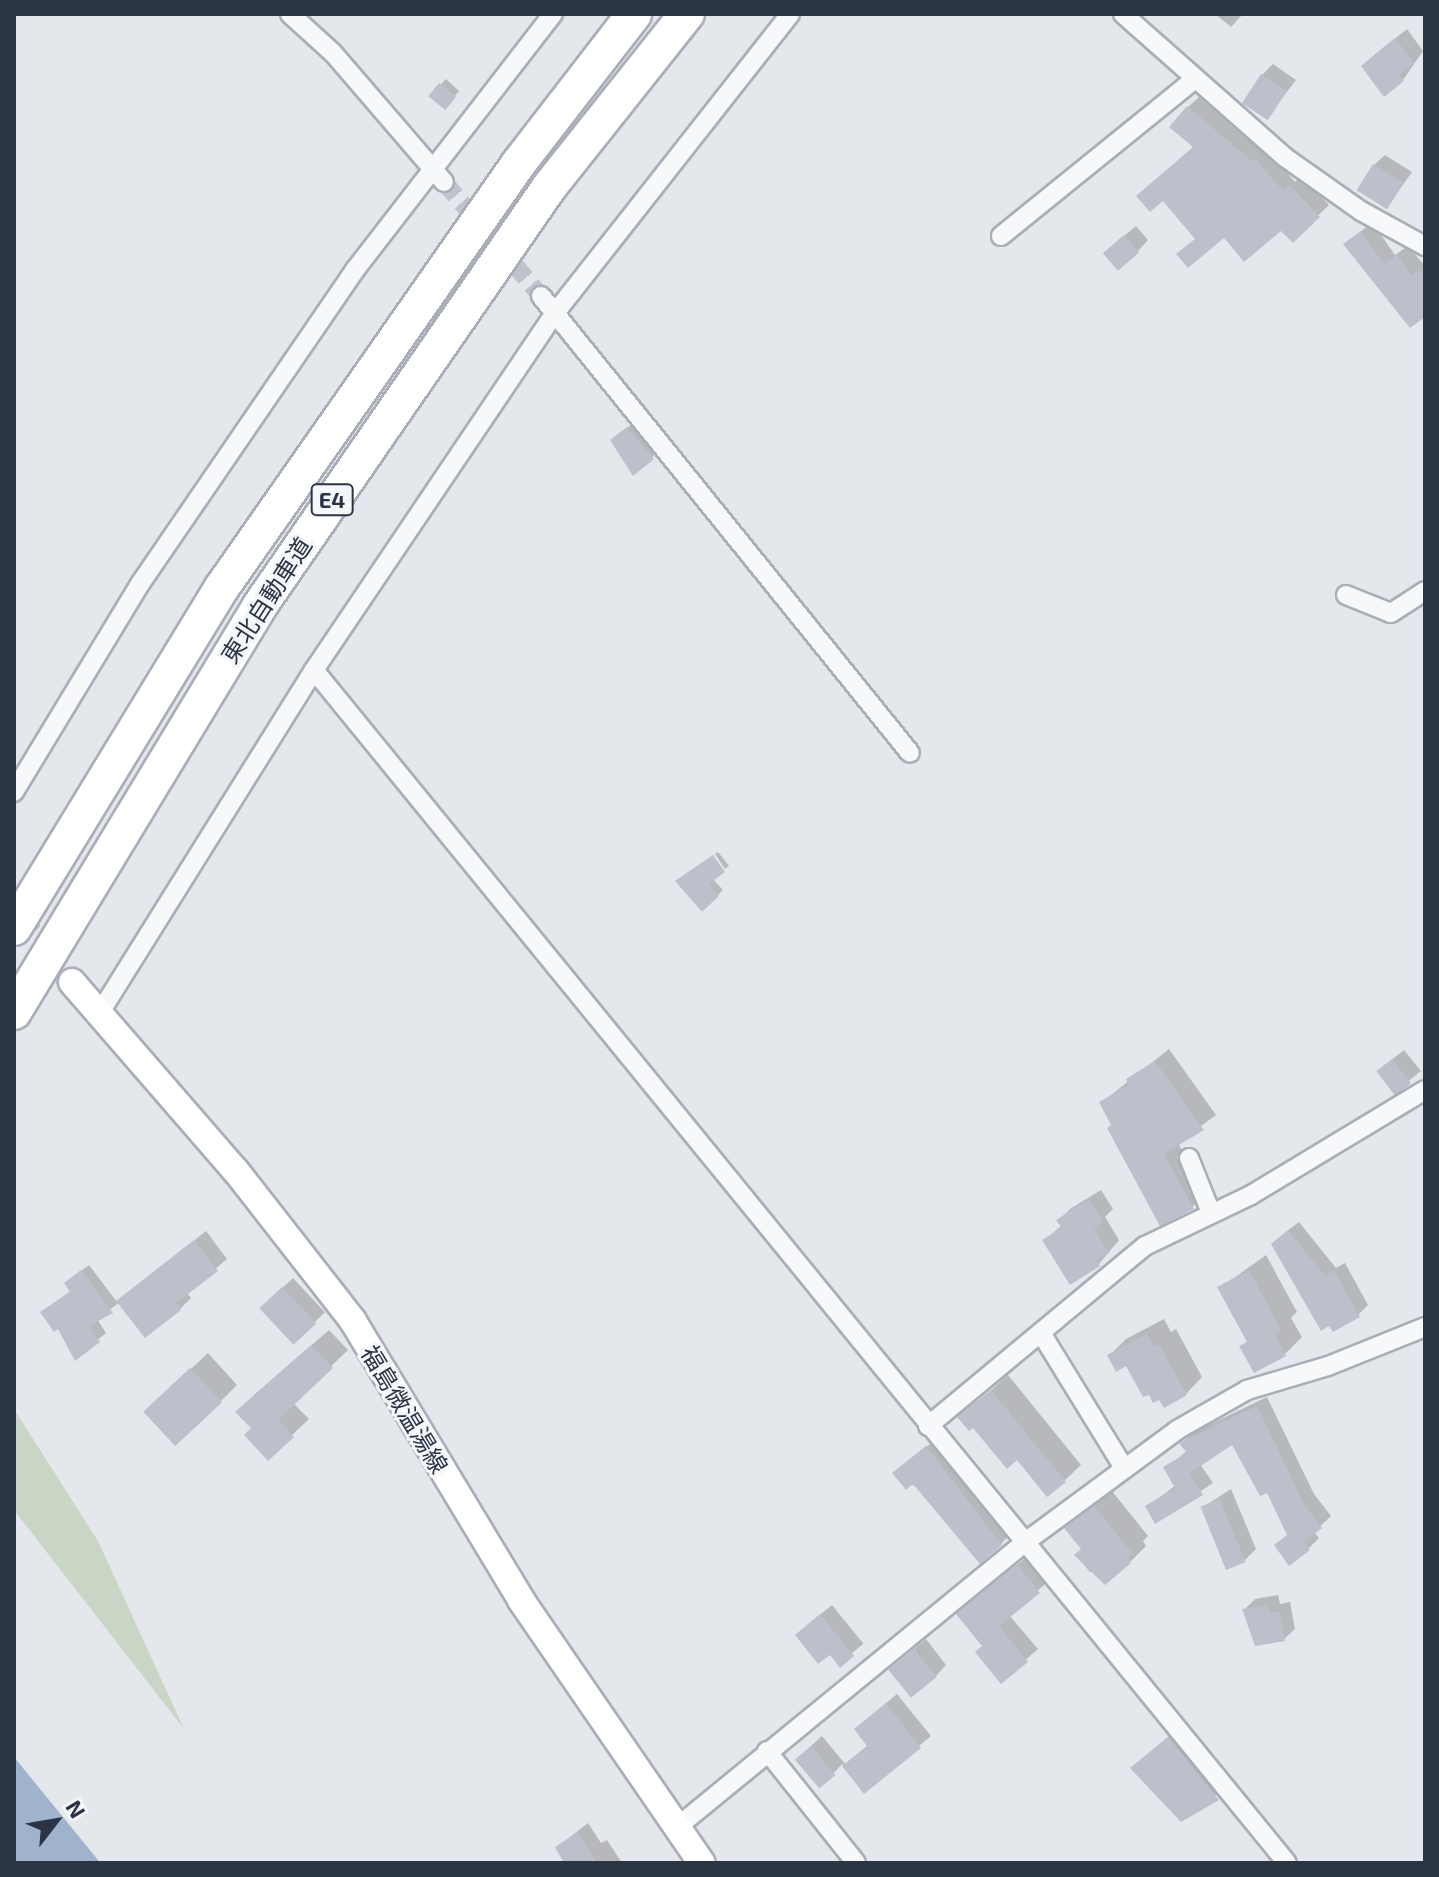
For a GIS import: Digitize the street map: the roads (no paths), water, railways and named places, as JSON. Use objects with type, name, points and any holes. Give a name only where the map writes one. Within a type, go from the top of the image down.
[{"type":"highway","name":"東北自動車道","points":[[14,928],[223,586],[509,176],[634,14]]},
{"type":"highway","name":"東北自動車道","points":[[14,1012],[268,594],[550,186],[687,14]]},
{"type":"main road","name":"福島微温湯線","points":[[72,982],[236,1171],[353,1321],[521,1600],[702,1863]]},
{"type":"street","points":[[290,14],[333,53],[444,182]]},
{"type":"street","points":[[14,792],[140,584],[431,167],[553,14]]},
{"type":"street","points":[[99,1014],[314,670],[555,313],[790,14]]},
{"type":"street","points":[[1123,14],[1286,158],[1361,211],[1425,246]]},
{"type":"street","points":[[1001,236],[1195,79]]},
{"type":"street","points":[[541,296],[910,753]]},
{"type":"street","points":[[1346,595],[1391,613],[1425,591]]},
{"type":"street","points":[[314,670],[1287,1863]]},
{"type":"street","points":[[928,1426],[1145,1246],[1251,1195],[1425,1090]]},
{"type":"street","points":[[1189,1158],[1211,1213]]},
{"type":"street","points":[[676,1828],[1024,1543],[1177,1430],[1247,1390],[1328,1366],[1425,1327]]},
{"type":"street","points":[[1041,1333],[1124,1468]]},
{"type":"street","points":[[767,1751],[856,1863]]},
{"type":"water","points":[[14,1757],[98,1860],[101,1863],[14,1863]]},
{"type":"tunnel","points":[[444,182],[541,296]]},
{"type":"tunnel","points":[[14,915],[72,982]]}]
